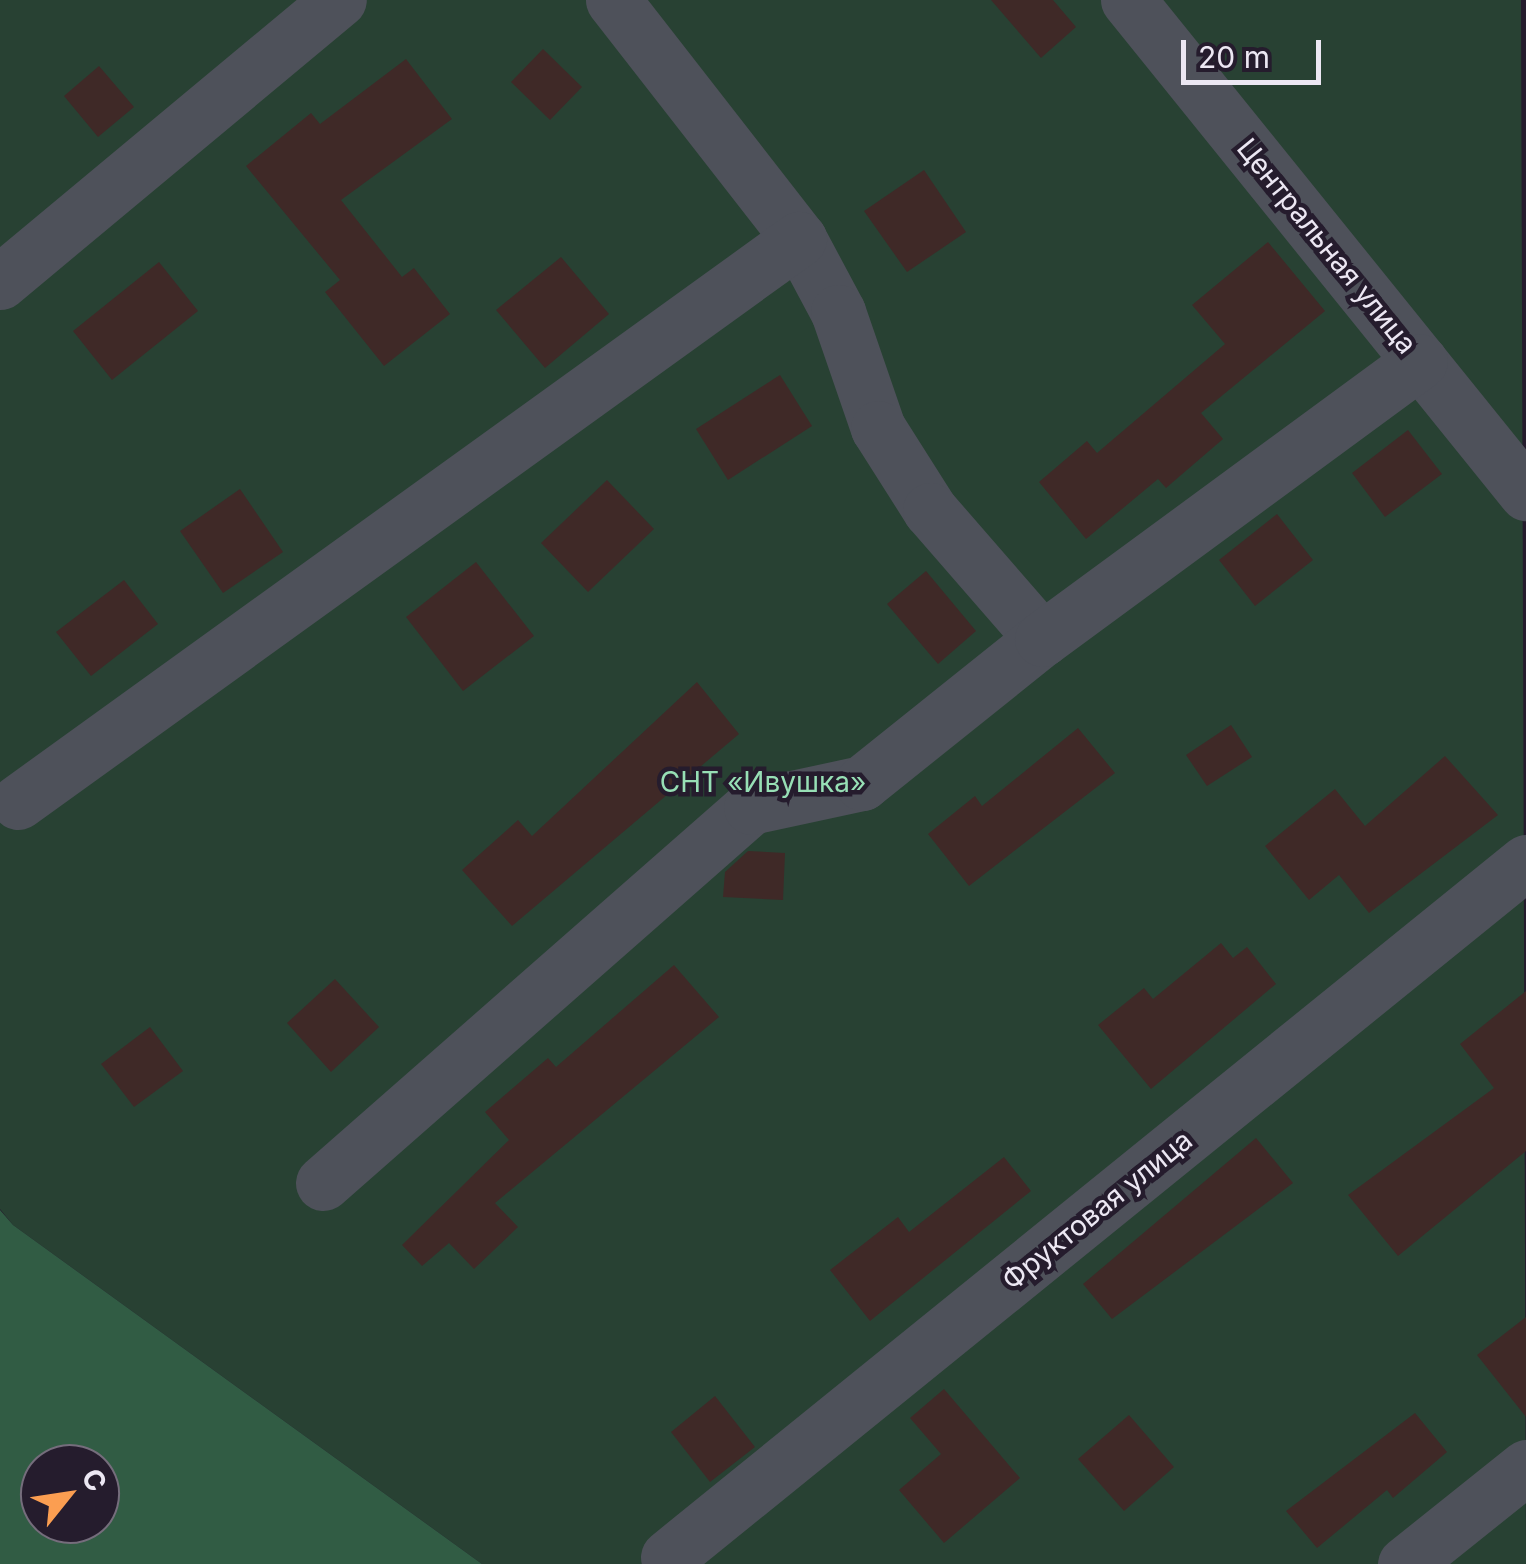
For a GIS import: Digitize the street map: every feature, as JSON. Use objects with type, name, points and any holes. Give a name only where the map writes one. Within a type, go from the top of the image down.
[{"type":"street","points":[[0,282],[339,0]]},
{"type":"street","points":[[614,0],[798,240],[838,312],[878,428],[930,510],[1042,639]]},
{"type":"street","name":"Центральная улица","points":[[1128,0],[1526,493]]},
{"type":"street","points":[[18,802],[798,240]]},
{"type":"street","points":[[322,1182],[751,807],[862,782],[1042,639],[1420,361]]},
{"type":"street","name":"Фруктовая улица","points":[[668,1557],[1526,862]]},
{"type":"street","points":[[1405,1564],[1526,1467]]},
{"type":"green space","name":"СНТ «Ивушка»","points":[[0,0],[1521,0],[1526,1564],[482,1564],[13,1225],[0,1209]]},
{"type":"green space","points":[[0,1210],[13,1225],[482,1564],[0,1564]]},
{"type":"building","points":[[991,0],[1053,0],[1076,27],[1041,58]]},
{"type":"building","points":[[543,49],[582,87],[550,120],[511,82]]},
{"type":"building","points":[[406,59],[452,119],[341,200],[402,277],[414,268],[450,314],[384,366],[325,292],[340,280],[246,166],[311,113],[320,124]]},
{"type":"building","points":[[99,66],[134,107],[98,137],[64,96]]},
{"type":"building","points":[[924,170],[966,232],[907,272],[864,211]]},
{"type":"building","points":[[1268,242],[1325,311],[1201,413],[1223,439],[1166,488],[1158,479],[1086,539],[1039,482],[1087,441],[1097,453],[1225,344],[1192,305]]},
{"type":"building","points":[[561,257],[609,314],[545,368],[496,310]]},
{"type":"building","points":[[159,262],[198,311],[112,380],[73,331]]},
{"type":"building","points":[[780,375],[812,426],[728,480],[696,429]]},
{"type":"building","points":[[1408,430],[1442,474],[1385,517],[1352,473]]},
{"type":"building","points":[[607,480],[654,529],[588,592],[541,543]]},
{"type":"building","points":[[240,489],[283,552],[223,593],[180,531]]},
{"type":"building","points":[[1277,514],[1313,560],[1255,606],[1219,560]]},
{"type":"building","points":[[476,562],[534,636],[463,691],[406,617]]},
{"type":"building","points":[[926,571],[976,631],[938,664],[887,604]]},
{"type":"building","points":[[124,580],[158,624],[91,676],[56,632]]},
{"type":"building","points":[[697,682],[739,734],[512,926],[462,870],[518,820],[532,836]]},
{"type":"building","points":[[1231,725],[1252,757],[1207,786],[1186,755]]},
{"type":"building","points":[[1078,728],[1115,773],[969,886],[928,834],[975,796],[982,806]]},
{"type":"building","points":[[1445,756],[1498,815],[1369,913],[1339,875],[1309,900],[1265,846],[1335,789],[1365,826]]},
{"type":"building","points":[[748,851],[785,853],[783,900],[723,897],[725,872]]},
{"type":"building","points":[[1221,943],[1233,958],[1247,947],[1276,984],[1151,1089],[1098,1025],[1144,988],[1153,999]]},
{"type":"building","points":[[674,965],[719,1017],[495,1203],[518,1227],[474,1269],[449,1243],[422,1266],[402,1245],[509,1140],[485,1112],[548,1058],[556,1067]]},
{"type":"building","points":[[335,979],[379,1027],[331,1072],[287,1023]]},
{"type":"building","points":[[1526,991],[1526,1151],[1398,1256],[1348,1195],[1494,1088],[1460,1044]]},
{"type":"building","points":[[150,1027],[183,1071],[134,1107],[101,1064]]},
{"type":"building","points":[[1256,1138],[1293,1183],[1112,1319],[1083,1284]]},
{"type":"building","points":[[1004,1157],[1031,1191],[870,1321],[830,1270],[898,1217],[909,1232]]},
{"type":"building","points":[[1526,1317],[1526,1417],[1477,1355]]},
{"type":"building","points":[[944,1389],[1020,1478],[944,1543],[899,1490],[941,1454],[910,1418]]},
{"type":"building","points":[[715,1396],[755,1447],[710,1482],[671,1432]]},
{"type":"building","points":[[1415,1413],[1447,1452],[1393,1498],[1387,1490],[1317,1548],[1286,1511]]},
{"type":"building","points":[[1129,1415],[1174,1467],[1124,1511],[1078,1459]]}]
